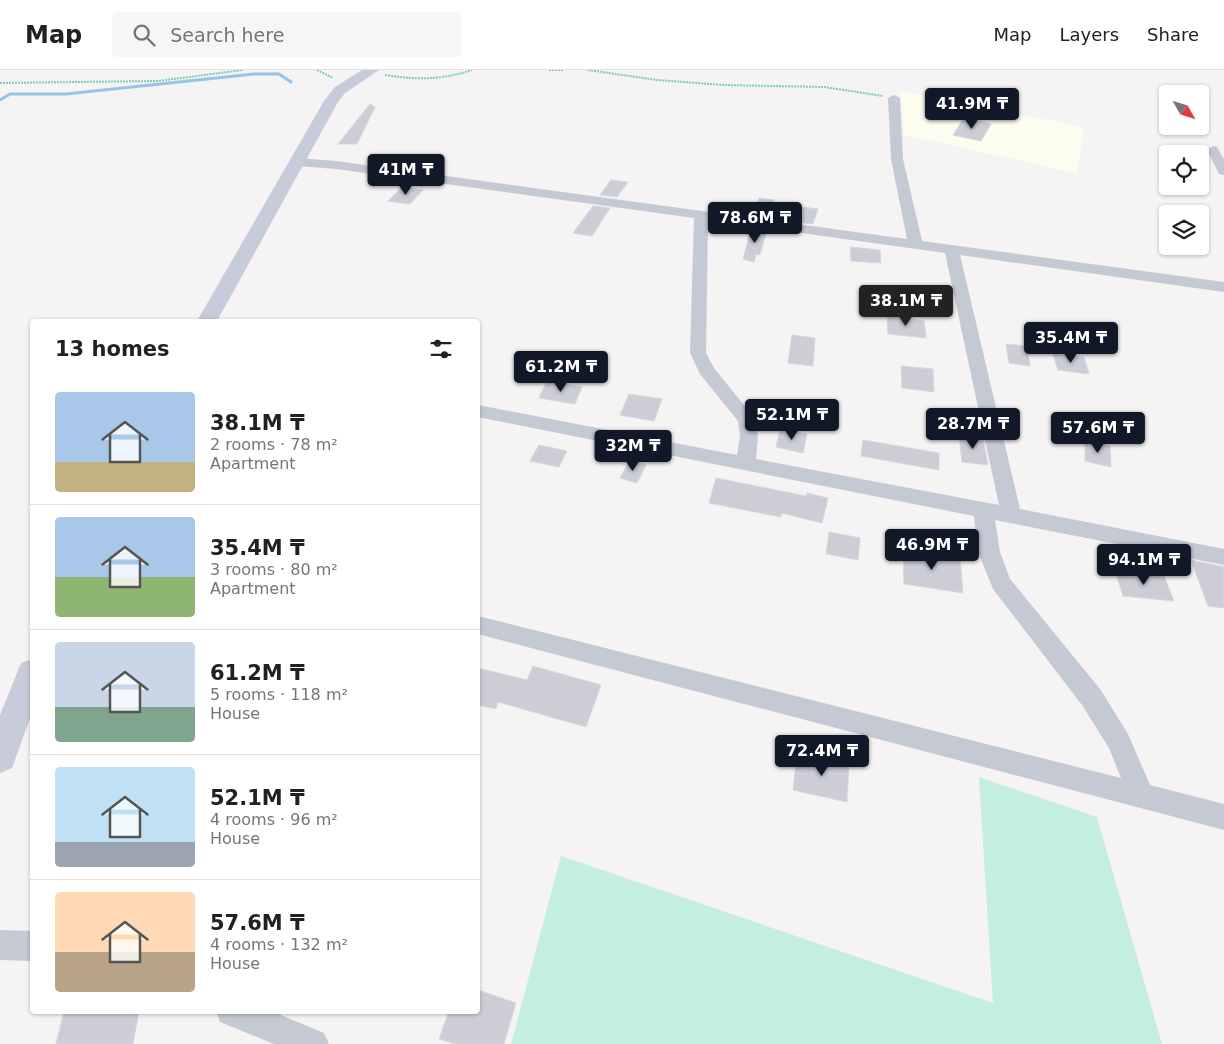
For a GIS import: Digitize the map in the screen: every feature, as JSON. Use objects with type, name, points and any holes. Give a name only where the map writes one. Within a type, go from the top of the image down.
[{"type":"main road","points":[[208,319],[336,95],[340,90],[371,71]]},
{"type":"main road","points":[[0,756],[30,677]]},
{"type":"street","points":[[894,98],[896,159],[915,243]]},
{"type":"street","points":[[1213,150],[1224,171]]},
{"type":"street","points":[[297,162],[336,164],[1224,287]]},
{"type":"street","points":[[701,214],[698,353],[706,370],[746,420],[749,437],[746,463]]},
{"type":"street","points":[[951,248],[1012,515]]},
{"type":"street","points":[[480,411],[1224,557]]},
{"type":"street","points":[[984,510],[990,552],[1001,583],[1092,697],[1119,742],[1141,795]]},
{"type":"street","points":[[480,626],[1224,817]]},
{"type":"street","points":[[0,945],[30,946]]},
{"type":"street","points":[[238,1014],[313,1044]]},
{"type":"path","points":[[0,83],[158,81],[243,70]]},
{"type":"path","points":[[371,71],[416,81],[434,79],[472,70]]},
{"type":"path","points":[[549,70],[564,70]]},
{"type":"path","points":[[588,70],[724,86],[824,88],[894,98]]},
{"type":"shaded area","points":[[901,91],[1084,127],[1077,173],[904,135]]},
{"type":"green space","points":[[979,777],[1097,817],[1162,1044],[511,1044],[561,856],[993,1003]]},
{"type":"building","points":[[370,104],[375,107],[357,144],[338,144]]},
{"type":"building","points":[[964,118],[991,124],[981,141],[953,135]]},
{"type":"building","points":[[611,180],[628,182],[617,197],[600,195]]},
{"type":"building","points":[[402,187],[423,190],[410,204],[388,201]]},
{"type":"building","points":[[759,198],[774,200],[768,218],[754,216]]},
{"type":"building","points":[[593,206],[610,208],[592,236],[573,233]]},
{"type":"building","points":[[803,207],[818,209],[813,224],[798,222]]},
{"type":"building","points":[[751,228],[767,230],[760,255],[756,254],[754,262],[743,259]]},
{"type":"building","points":[[850,247],[880,250],[881,263],[851,261]]},
{"type":"building","points":[[887,316],[924,321],[926,338],[888,334]]},
{"type":"building","points":[[792,335],[815,338],[813,366],[788,363]]},
{"type":"building","points":[[1006,344],[1027,346],[1030,366],[1009,363]]},
{"type":"building","points":[[1053,354],[1084,357],[1089,374],[1058,370]]},
{"type":"building","points":[[901,366],[933,369],[934,392],[902,388]]},
{"type":"building","points":[[547,381],[582,387],[575,404],[539,398]]},
{"type":"building","points":[[629,394],[662,399],[654,421],[620,415]]},
{"type":"building","points":[[780,429],[807,434],[803,453],[776,447]]},
{"type":"building","points":[[959,435],[983,438],[988,465],[962,462]]},
{"type":"building","points":[[863,440],[939,453],[939,470],[861,456]]},
{"type":"building","points":[[1085,440],[1110,446],[1111,467],[1085,461]]},
{"type":"building","points":[[539,445],[567,451],[559,467],[530,461]]},
{"type":"building","points":[[630,460],[646,465],[637,483],[620,478]]},
{"type":"building","points":[[716,478],[806,496],[807,493],[828,498],[822,523],[782,513],[781,517],[709,503]]},
{"type":"building","points":[[829,532],[860,538],[858,560],[826,554]]},
{"type":"building","points":[[903,549],[960,558],[963,593],[904,584]]},
{"type":"building","points":[[1191,560],[1224,567],[1224,608],[1208,606]]},
{"type":"building","points":[[1115,570],[1164,576],[1174,601],[1123,596]]},
{"type":"building","points":[[533,666],[601,685],[586,727],[498,702],[496,709],[480,705],[480,668],[527,680]]},
{"type":"building","points":[[797,753],[849,764],[847,802],[793,790]]},
{"type":"building","points":[[480,991],[516,1003],[504,1044],[456,1044],[439,1039],[448,1014],[480,1014]]},
{"type":"building","points":[[63,1014],[138,1014],[133,1044],[56,1044]]},
{"type":"waterway","points":[[0,100],[10,94],[66,94],[254,74],[279,74],[291,82]]}]
